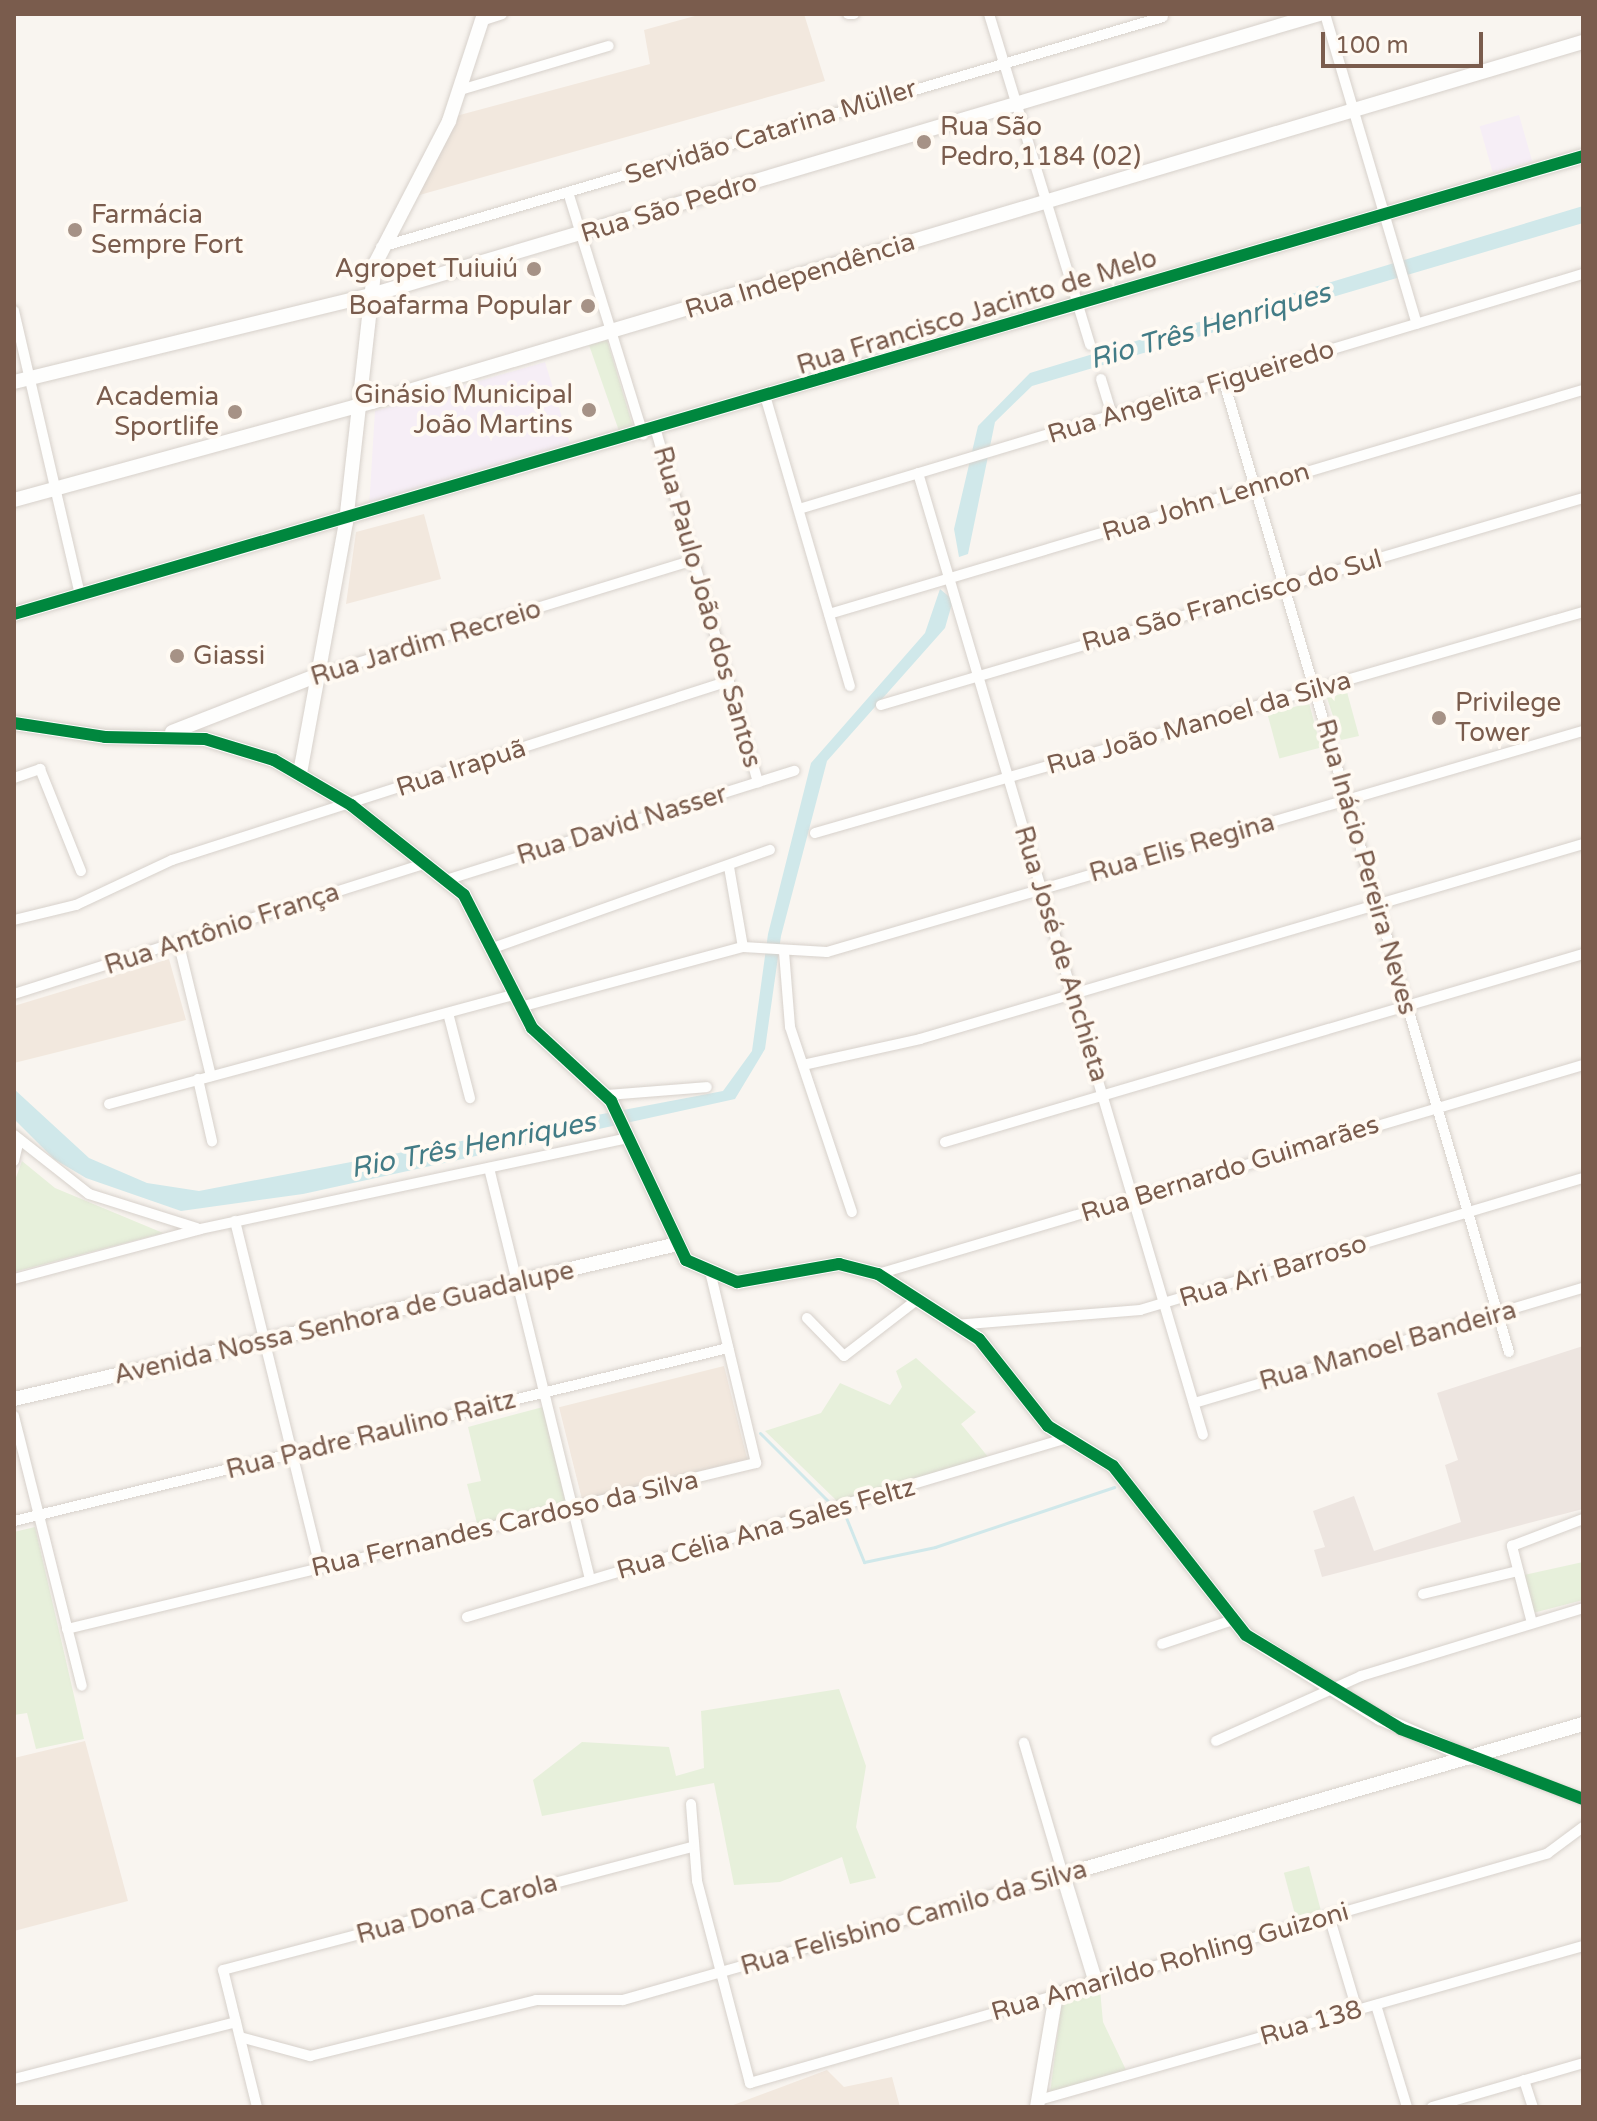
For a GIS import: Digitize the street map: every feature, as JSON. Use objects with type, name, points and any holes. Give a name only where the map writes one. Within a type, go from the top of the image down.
[{"type":"street","points":[[300,773],[321,674],[346,522],[379,248],[460,90],[482,17],[502,14]]},
{"type":"street","points":[[848,14],[854,14]]},
{"type":"street","points":[[989,14],[1090,345]]},
{"type":"street","name":"Rua São Pedro","points":[[21,380],[371,295],[582,235],[1319,14]]},
{"type":"street","points":[[1325,14],[1417,324]]},
{"type":"street","name":"Servidão Catarina Müller","points":[[379,248],[1163,17]]},
{"type":"street","name":"Rua Independência","points":[[14,500],[360,406],[1583,42]]},
{"type":"street","points":[[460,90],[609,46]]},
{"type":"street","name":"Rua Francisco Jacinto de Melo","points":[[14,614],[346,522],[1583,156]]},
{"type":"street","name":"Rua Paulo João dos Santos","points":[[568,192],[611,332],[694,560],[758,782]]},
{"type":"street","name":"Rua Angelita Figueiredo","points":[[799,509],[1583,274]]},
{"type":"street","points":[[14,311],[21,380],[55,489],[80,595]]},
{"type":"street","points":[[1101,379],[1112,415]]},
{"type":"street","name":"Rua Inácio Pereira Neves","points":[[1224,382],[1509,1352]]},
{"type":"street","name":"Rua John Lennon","points":[[829,614],[1583,390]]},
{"type":"street","points":[[766,399],[850,686]]},
{"type":"street","name":"Rua José de Anchieta","points":[[918,473],[1203,1435]]},
{"type":"street","name":"Rua São Francisco do Sul","points":[[881,705],[1583,498]]},
{"type":"street","name":"Rua Jardim Recreio","points":[[163,736],[321,674],[694,560]]},
{"type":"street","name":"Rua João Manoel da Silva","points":[[815,833],[1583,612]]},
{"type":"street","name":"Rua Irapuã","points":[[14,920],[76,905],[172,860],[351,805],[729,681]]},
{"type":"street","points":[[14,723],[88,736],[163,736],[216,741],[300,773],[351,805],[449,879],[538,1035],[610,1101],[673,1245],[711,1276],[747,1281],[839,1264],[878,1274],[914,1302],[955,1325],[998,1360],[1064,1439],[1113,1466],[1230,1621],[1330,1688],[1471,1758],[1583,1799]]},
{"type":"street","name":"Rua Elis Regina","points":[[749,947],[827,952],[1583,731]]},
{"type":"street","points":[[14,778],[40,769],[81,871]]},
{"type":"street","name":"Rua David Nasser","points":[[449,879],[794,771]]},
{"type":"street","points":[[803,1065],[1072,993],[1583,844]]},
{"type":"street","points":[[490,949],[770,850]]},
{"type":"street","name":"Rua Antônio França","points":[[14,994],[179,945],[429,862]]},
{"type":"street","points":[[109,1104],[448,1013],[517,1001],[749,947],[729,867]]},
{"type":"street","points":[[179,945],[211,1076]]},
{"type":"street","points":[[782,951],[786,1012],[852,1212]]},
{"type":"street","points":[[945,1142],[1583,954]]},
{"type":"street","points":[[448,1013],[470,1098]]},
{"type":"street","name":"Rua Bernardo Guimarães","points":[[878,1274],[1583,1065]]},
{"type":"street","points":[[198,1079],[212,1141]]},
{"type":"street","points":[[610,1101],[707,1087]]},
{"type":"street","points":[[14,1279],[200,1229],[489,1168],[625,1135]]},
{"type":"street","points":[[14,1161],[17,1137]]},
{"type":"street","points":[[17,1137],[89,1194],[200,1229]]},
{"type":"street","points":[[489,1168],[590,1580]]},
{"type":"street","name":"Rua Ari Barroso","points":[[955,1325],[1164,1304],[1583,1178]]},
{"type":"street","points":[[235,1221],[320,1568]]},
{"type":"street","name":"Avenida Nossa Senhora de Guadalupe","points":[[14,1399],[265,1343],[673,1245]]},
{"type":"street","name":"Rua Fernandes Cardoso da Silva","points":[[67,1629],[756,1463],[711,1276]]},
{"type":"street","name":"Rua Manoel Bandeira","points":[[1194,1403],[1583,1288]]},
{"type":"street","points":[[807,1318],[844,1356],[914,1302]]},
{"type":"street","name":"Rua Padre Raulino Raitz","points":[[14,1521],[728,1348]]},
{"type":"street","points":[[14,1416],[82,1686]]},
{"type":"street","name":"Rua Célia Ana Sales Feltz","points":[[467,1617],[1064,1439]]},
{"type":"street","points":[[1532,1623],[1512,1546],[1583,1519]]},
{"type":"street","points":[[1423,1594],[1518,1571]]},
{"type":"street","points":[[1216,1741],[1330,1688],[1583,1608]]},
{"type":"street","points":[[1162,1644],[1230,1621]]},
{"type":"street","name":"Rua Felisbino Camilo da Silva","points":[[240,2037],[310,2056],[536,2000],[623,2000],[1583,1724]]},
{"type":"street","points":[[1024,1743],[1096,1983]]},
{"type":"street","points":[[691,1804],[691,1847],[721,1973]]},
{"type":"street","name":"Rua Amarildo Rohling Guizoni","points":[[721,1973],[750,2083],[1558,1850],[1583,1827]]},
{"type":"street","name":"Rua Dona Carola","points":[[236,2022],[223,1970],[691,1847]]},
{"type":"street","points":[[1329,1916],[1357,2010]]},
{"type":"street","name":"Rua 138","points":[[1038,2104],[1583,1946]]},
{"type":"street","points":[[1038,2104],[1056,1995]]},
{"type":"street","points":[[1376,2005],[1407,2107]]},
{"type":"street","points":[[14,2079],[236,2022],[257,2107]]},
{"type":"street","points":[[1432,2107],[1457,2104],[1583,2063]]},
{"type":"street","points":[[1524,2080],[1533,2107]]},
{"type":"shaded area","points":[[702,14],[804,14],[825,81],[416,196],[456,116],[650,64],[644,30]]},
{"type":"shaded area","points":[[1519,115],[1532,161],[1493,172],[1480,126]]},
{"type":"shaded area","points":[[545,362],[571,447],[369,508],[375,411]]},
{"type":"shaded area","points":[[424,514],[441,579],[346,604],[356,532]]},
{"type":"shaded area","points":[[169,959],[186,1020],[14,1063],[14,1006]]},
{"type":"shaded area","points":[[1583,1346],[1583,1509],[1322,1577],[1314,1550],[1325,1547],[1313,1511],[1354,1496],[1374,1551],[1461,1522],[1445,1465],[1458,1460],[1437,1393]]},
{"type":"shaded area","points":[[724,1366],[747,1459],[582,1500],[559,1407]]},
{"type":"shaded area","points":[[85,1741],[128,1901],[14,1931],[14,1758]]},
{"type":"shaded area","points":[[827,2070],[844,2087],[892,2077],[900,2107],[728,2107]]},
{"type":"green space","points":[[607,340],[633,427],[619,431],[589,345]]},
{"type":"green space","points":[[1347,692],[1359,736],[1341,740],[1327,698]]},
{"type":"green space","points":[[1309,703],[1321,747],[1279,759],[1267,714]]},
{"type":"green space","points":[[22,1161],[55,1188],[163,1233],[14,1272],[14,1183]]},
{"type":"green space","points":[[916,1358],[976,1412],[961,1424],[989,1458],[837,1501],[765,1431],[821,1413],[840,1383],[890,1405],[902,1387],[896,1371]]},
{"type":"green space","points":[[543,1407],[566,1504],[478,1527],[467,1484],[481,1481],[468,1427]]},
{"type":"green space","points":[[35,1527],[84,1739],[36,1749],[27,1713],[14,1715],[14,1532]]},
{"type":"green space","points":[[1583,1562],[1583,1600],[1533,1613],[1524,1575]]},
{"type":"green space","points":[[839,1689],[866,1766],[856,1827],[876,1878],[850,1884],[842,1857],[780,1882],[734,1885],[714,1783],[542,1816],[533,1780],[582,1742],[669,1747],[676,1776],[704,1768],[701,1711]]},
{"type":"green space","points":[[1309,1866],[1321,1910],[1296,1917],[1284,1873]]},
{"type":"green space","points":[[1100,1990],[1103,2022],[1127,2072],[1050,2093],[1062,2001]]},
{"type":"water","name":"Rio Três Henriques","points":[[1583,206],[1583,223],[1032,386],[995,422],[968,554],[959,557],[954,529],[978,426],[1030,373]]},
{"type":"water","name":"Rio Três Henriques","points":[[940,589],[953,600],[945,628],[827,761],[781,936],[765,1049],[735,1099],[303,1194],[181,1211],[86,1178],[54,1159],[14,1119],[14,1089],[89,1158],[147,1183],[199,1191],[723,1091],[752,1051],[768,934],[811,763],[925,633]]},
{"type":"waterway","points":[[760,1433],[830,1503]]},
{"type":"waterway","points":[[845,1515],[864,1562],[935,1547],[1114,1487]]},
{"type":"cycle path","points":[[14,614],[1583,156]]},
{"type":"cycle path","points":[[14,723],[105,737],[205,739],[274,760],[351,805],[464,895],[532,1028],[611,1101],[686,1260],[737,1282],[839,1264],[878,1274],[979,1339],[1048,1426],[1113,1466],[1246,1635],[1401,1729],[1583,1799]]},
{"type":"place","name":"Rua São Pedro,1184 (02)","points":[[924,142]]},
{"type":"place","name":"Farmácia Sempre Fort","points":[[75,230]]},
{"type":"place","name":"Agropet Tuiuiú","points":[[534,269]]},
{"type":"place","name":"Boafarma Popular","points":[[588,306]]},
{"type":"place","name":"Ginásio Municipal João Martins","points":[[589,410]]},
{"type":"place","name":"Academia Sportlife","points":[[235,412]]},
{"type":"place","name":"Giassi","points":[[177,656]]},
{"type":"place","name":"Privilege Tower","points":[[1439,718]]}]
